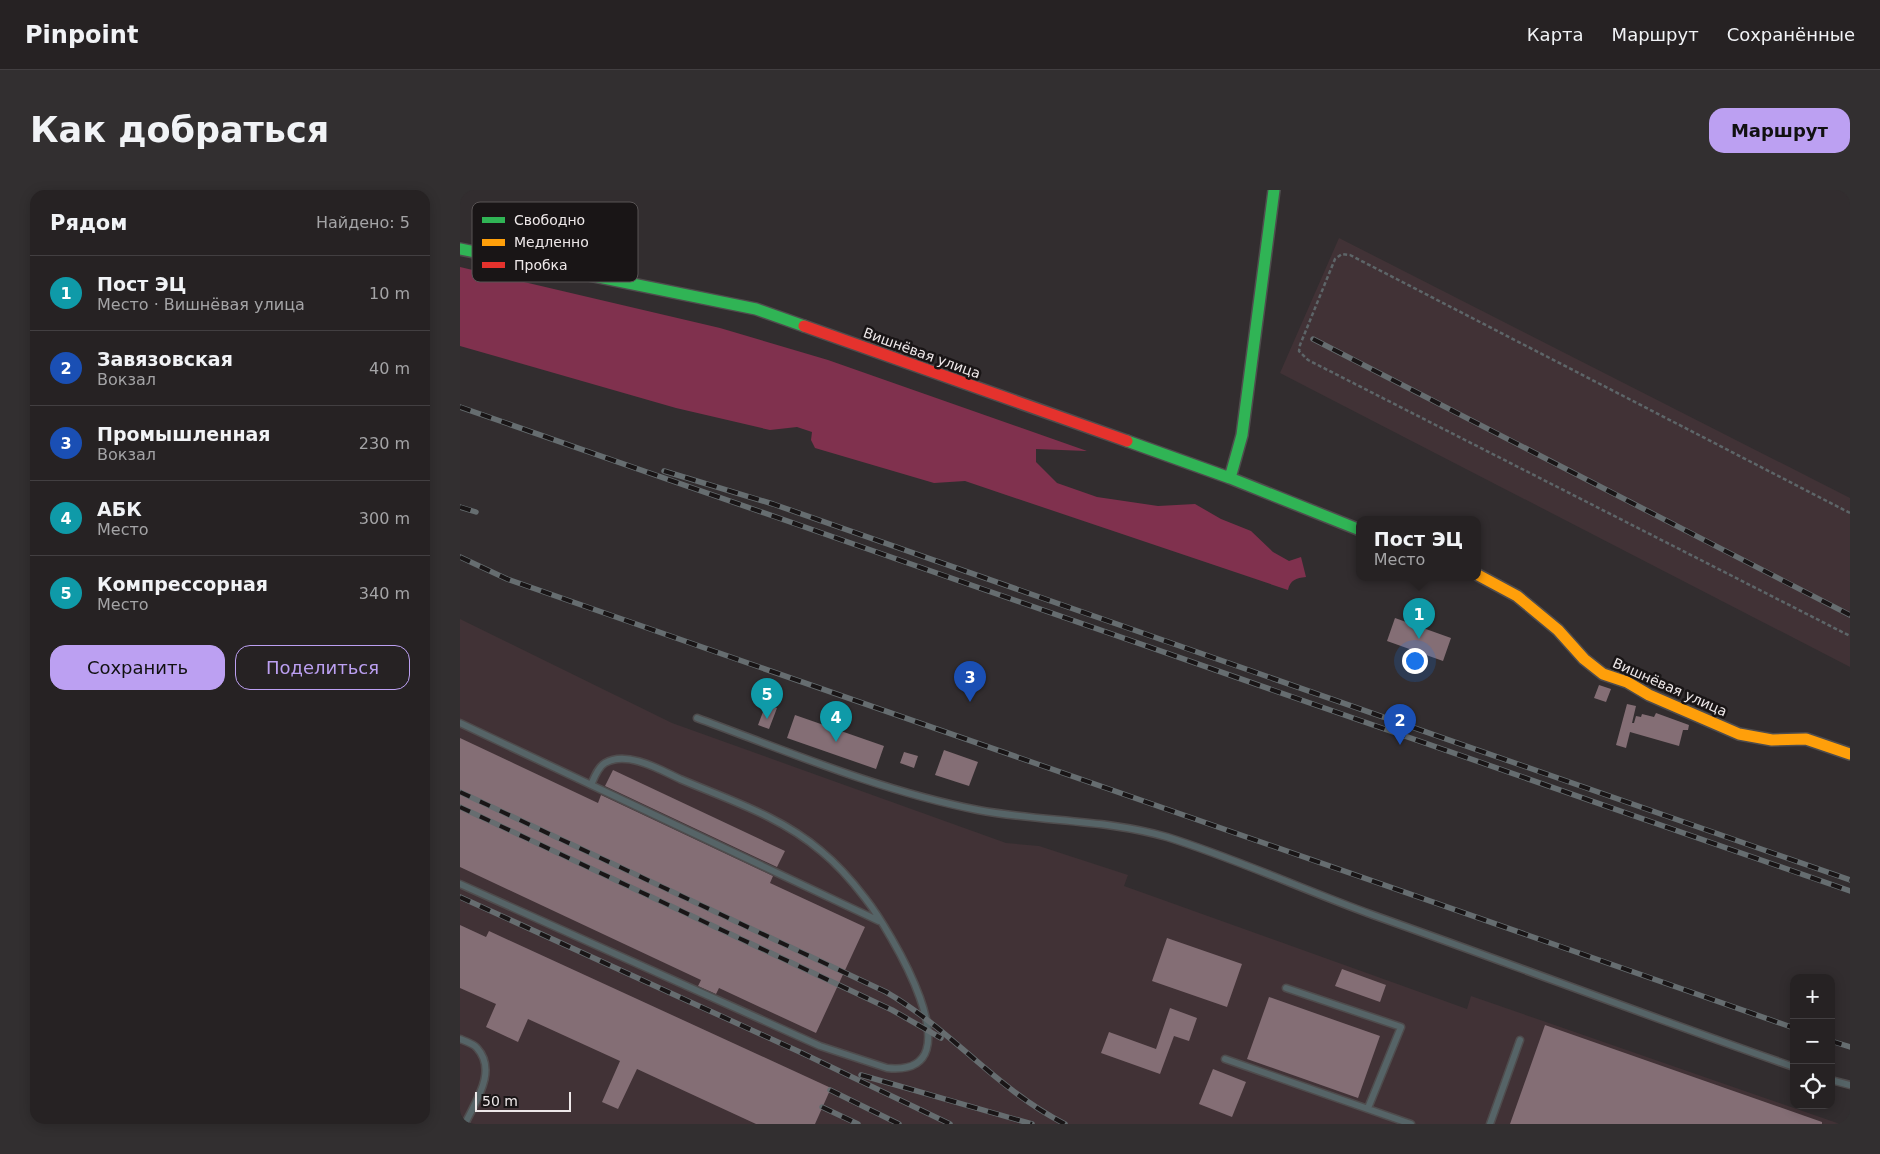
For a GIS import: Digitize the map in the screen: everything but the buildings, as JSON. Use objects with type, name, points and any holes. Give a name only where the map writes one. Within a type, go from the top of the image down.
[{"type":"street","points":[[1230,478],[1242,435],[1274,190]]},
{"type":"street","name":"Вишнёвая улица","points":[[620,282],[756,310],[1230,478],[1356,528]]},
{"type":"street","name":"Вишнёвая улица","points":[[1481,577],[1516,596],[1558,630],[1588,663],[1603,674],[1627,682],[1649,695],[1739,734],[1772,740],[1806,739],[1850,754]]},
{"type":"lane","points":[[696,718],[858,778],[929,798],[1008,815],[1116,825],[1194,846],[1375,915],[1790,1066]]},
{"type":"lane","points":[[460,723],[881,922]]},
{"type":"lane","points":[[460,884],[820,1046],[887,1068],[897,1069],[914,1064],[925,1055],[929,1041],[928,1019],[900,953],[865,898],[823,852],[781,822],[647,764],[616,759],[604,764],[591,785]]},
{"type":"lane","points":[[1286,988],[1401,1027],[1368,1108]]},
{"type":"lane","points":[[460,1039],[477,1046],[485,1059],[487,1076],[466,1123]]},
{"type":"lane","points":[[1490,1124],[1520,1040]]},
{"type":"lane","points":[[1225,1059],[1412,1124]]},
{"type":"lane","points":[[1835,1081],[1850,1085]]},
{"type":"path","points":[[1850,512],[1350,255],[1342,254],[1335,259],[1300,345],[1299,351],[1308,360],[1850,636]]},
{"type":"shaded area","points":[[1339,238],[1850,498],[1850,667],[1280,373]]},
{"type":"shaded area","points":[[460,267],[472,270],[472,282],[524,282],[720,328],[828,360],[1087,451],[1036,449],[1036,462],[1057,483],[1097,497],[1158,506],[1195,504],[1221,519],[1251,531],[1273,552],[1289,561],[1301,557],[1306,577],[1294,580],[1288,590],[965,481],[934,483],[815,448],[811,440],[812,432],[797,427],[770,430],[676,408],[460,346]]},
{"type":"shaded area","points":[[460,619],[672,723],[1006,843],[1039,846],[1128,875],[1124,886],[1467,1009],[1471,996],[1790,1107],[1790,1109],[1797,1109],[1840,1124],[460,1124]]},
{"type":"railway","points":[[1313,339],[1850,615]]},
{"type":"railway","points":[[460,407],[1850,891]]},
{"type":"railway","points":[[664,471],[773,504],[1850,880]]},
{"type":"railway","points":[[460,507],[476,512]]},
{"type":"railway","points":[[460,557],[507,579],[1790,1027]]},
{"type":"railway","points":[[460,792],[886,992],[932,1024],[1017,1094],[1065,1124]]},
{"type":"railway","points":[[460,807],[892,1010],[941,1038]]},
{"type":"railway","points":[[460,897],[802,1053],[950,1124]]},
{"type":"railway","points":[[1835,1042],[1850,1047]]},
{"type":"railway","points":[[861,1075],[1032,1124]]},
{"type":"railway","points":[[830,1090],[899,1124]]},
{"type":"railway","points":[[822,1107],[858,1124]]},
{"type":"traffic: fast","points":[[1230,478],[1242,435],[1274,190]]},
{"type":"traffic: fast","points":[[460,249],[472,251]]},
{"type":"traffic: fast","points":[[623,282],[756,309],[804,326]]},
{"type":"traffic: fast","points":[[1127,441],[1230,478],[1356,528]]},
{"type":"traffic: slow","points":[[1481,577],[1517,596],[1558,630],[1584,659],[1603,674],[1627,682],[1649,695],[1739,734],[1772,740],[1806,739],[1850,754]]},
{"type":"traffic: jam","points":[[804,326],[1127,441]]},
{"type":"place","name":"Пост ЭЦ","points":[[1419,639]]},
{"type":"place","name":"Промышленная","points":[[970,702]]},
{"type":"place","name":"Компрессорная","points":[[767,719]]},
{"type":"place","name":"АБК","points":[[836,742]]},
{"type":"place","name":"Завязовская","points":[[1400,745]]}]
